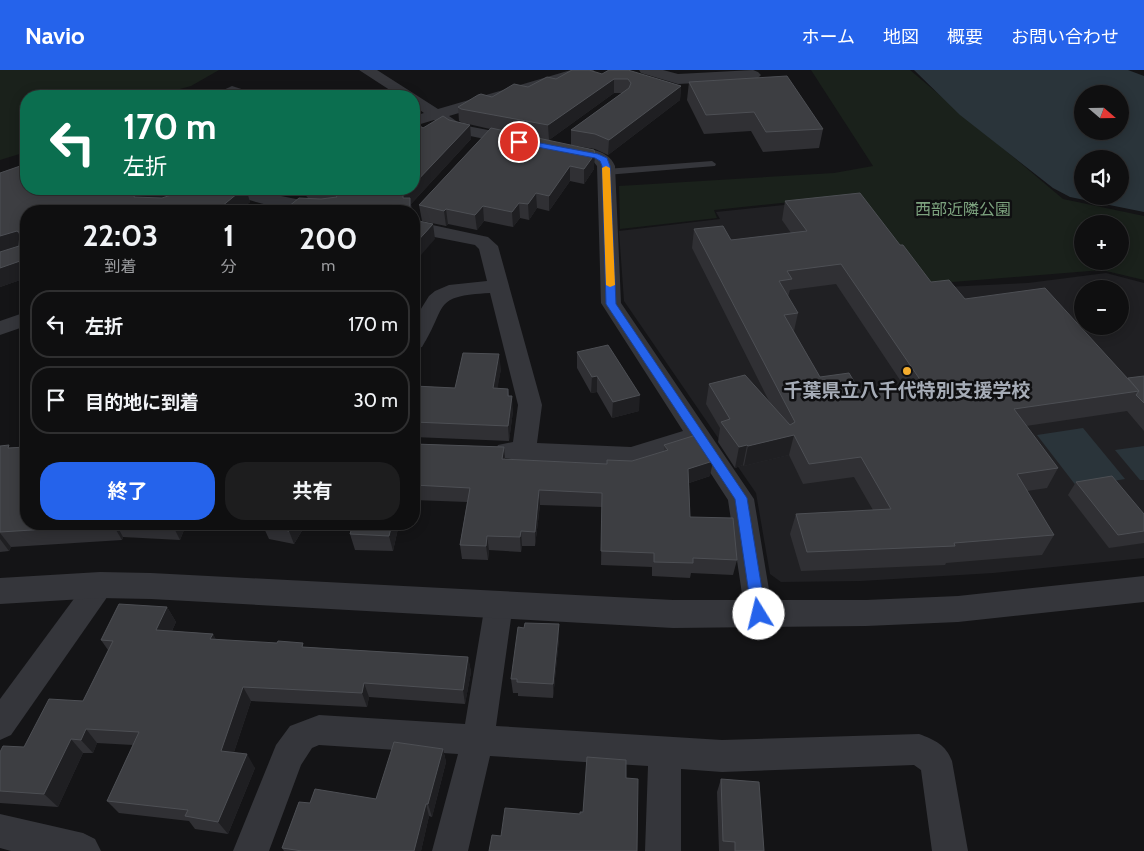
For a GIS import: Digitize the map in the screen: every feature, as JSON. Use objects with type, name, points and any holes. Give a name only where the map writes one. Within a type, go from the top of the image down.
[{"type":"street","points":[[366,70],[399,90]]},
{"type":"street","points":[[420,119],[587,70]]},
{"type":"street","points":[[646,70],[678,79],[753,75]]},
{"type":"street","points":[[420,103],[480,143],[559,142],[604,160],[611,304],[741,498],[759,614]]},
{"type":"street","points":[[251,195],[277,205]]},
{"type":"street","points":[[420,218],[481,241],[488,246],[497,286],[530,405],[524,452]]},
{"type":"street","points":[[420,330],[435,301],[443,294],[456,290],[497,286]]},
{"type":"street","points":[[0,328],[20,321]]},
{"type":"street","points":[[487,451],[631,456],[698,435]]},
{"type":"street","points":[[0,592],[100,585],[673,614],[759,614],[866,613],[958,609],[1144,589]]},
{"type":"street","points":[[0,725],[100,585]]},
{"type":"street","points":[[450,851],[478,740],[499,604]]},
{"type":"street","points":[[251,851],[288,756],[301,737],[319,730],[722,756],[919,749],[936,761],[950,851]]},
{"type":"street","points":[[663,851],[665,752]]},
{"type":"street","points":[[0,831],[76,850]]},
{"type":"lane","points":[[606,172],[712,164]]},
{"type":"shaded area","points":[[914,70],[1128,70],[1144,76],[1144,212],[1109,205],[1129,205],[1129,150],[1074,150],[1074,198],[1053,188],[960,115]]},
{"type":"shaded area","name":"千葉県立八千代特別支援学校","points":[[853,198],[925,288],[1028,283],[1106,273],[1144,283],[1144,558],[993,573],[861,581],[781,582],[770,574],[756,493],[624,301],[619,231],[720,219],[716,212]]},
{"type":"shaded area","points":[[1083,428],[1125,479],[1077,487],[1037,435]]},
{"type":"shaded area","points":[[1144,446],[1144,480],[1140,480],[1115,450]]},
{"type":"green space","points":[[0,70],[219,70],[191,86],[176,90],[20,90],[20,154],[0,160]]},
{"type":"green space","name":"西部近隣公園","points":[[811,70],[910,70],[1063,199],[1074,201],[1074,205],[1092,205],[1144,216],[1144,280],[1102,270],[927,284],[860,195],[714,210],[717,218],[620,229],[619,186],[834,173],[873,166]]},
{"type":"building","points":[[572,70],[589,70],[602,74],[609,70],[628,70],[681,86],[609,140],[595,134],[571,130],[629,88],[631,83],[628,79],[614,79],[548,125],[458,107],[481,94],[492,97],[514,84],[528,87],[547,77],[556,79]]},
{"type":"building","points":[[787,76],[823,129],[766,132],[754,112],[706,115],[689,82]]},
{"type":"building","points":[[443,116],[449,120],[470,125],[420,178],[420,126],[423,128]]},
{"type":"building","points":[[491,128],[594,150],[595,154],[584,169],[570,166],[549,196],[536,193],[528,204],[519,203],[512,212],[483,206],[475,215],[446,209],[444,211],[419,205]]},
{"type":"building","points":[[20,166],[20,195],[135,195],[134,197],[162,198],[171,195],[236,195],[223,205],[20,205],[20,233],[17,231],[0,236],[0,173]]},
{"type":"building","points":[[860,193],[931,282],[949,280],[965,299],[1045,288],[1074,320],[1074,335],[1088,335],[1139,391],[1014,409],[1058,468],[1017,474],[1054,535],[954,543],[955,546],[807,552],[796,514],[891,509],[861,457],[809,464],[794,435],[739,447],[721,422],[730,419],[709,384],[745,375],[790,425],[795,422],[694,229],[723,226],[731,240],[807,231],[785,201]],"holes":[[[841,264],[923,384],[861,393],[849,373],[820,377],[784,315],[798,313],[779,281],[792,279],[787,271]]]},
{"type":"building","points":[[336,195],[403,195],[403,198],[410,198],[410,205],[290,205],[299,198],[321,199],[337,197]]},
{"type":"building","points":[[420,221],[433,224],[420,238]]},
{"type":"building","points":[[20,233],[20,261],[0,268],[0,252],[19,246]]},
{"type":"building","points":[[608,345],[640,395],[613,402],[597,376],[592,377],[577,352]]},
{"type":"building","points":[[463,353],[499,354],[493,388],[508,389],[508,396],[512,396],[508,426],[420,422],[420,386],[455,388]]},
{"type":"building","points":[[1144,376],[1144,403],[1136,395],[1139,391],[1128,378]]},
{"type":"building","points":[[696,435],[713,461],[688,469],[690,517],[733,518],[737,560],[693,558],[693,563],[654,562],[654,553],[601,551],[602,493],[539,490],[535,532],[521,531],[520,537],[487,536],[486,546],[460,545],[470,488],[420,485],[420,444],[504,447],[502,459],[607,464],[607,460],[632,461],[668,450],[664,445]]},
{"type":"building","points":[[9,445],[8,448],[20,447],[20,530],[32,530],[0,532],[0,446]]},
{"type":"building","points":[[1112,476],[1144,514],[1144,531],[1118,535],[1076,482]]},
{"type":"building","points":[[351,530],[390,530],[389,536],[350,534]]},
{"type":"building","points":[[119,604],[167,607],[156,630],[213,634],[210,639],[277,643],[278,641],[303,643],[302,647],[468,657],[463,690],[364,683],[362,693],[243,687],[221,751],[247,754],[218,822],[185,816],[188,810],[107,801],[139,732],[86,729],[81,740],[71,739],[44,794],[0,791],[0,752],[3,746],[24,747],[49,699],[83,701],[113,641],[101,640]]},
{"type":"building","points":[[525,623],[559,624],[553,684],[517,682],[517,679],[511,679],[518,627],[524,628]]},
{"type":"building","points":[[394,742],[443,749],[414,851],[302,851],[282,848],[299,802],[310,803],[315,789],[376,799]]},
{"type":"building","points":[[587,757],[626,760],[626,778],[638,779],[637,851],[489,851],[492,835],[501,836],[505,808],[580,814],[580,812],[583,812]]},
{"type":"building","points":[[721,779],[759,782],[764,851],[735,851],[735,842],[723,841]]},
{"type":"slow traffic","points":[[606,168],[610,285]]},
{"type":"place","name":"千葉県立八千代特別支援学校","points":[[907,371]]},
{"type":"route","points":[[519,142],[598,156],[604,160],[606,166],[611,304],[741,498],[759,614]]}]
